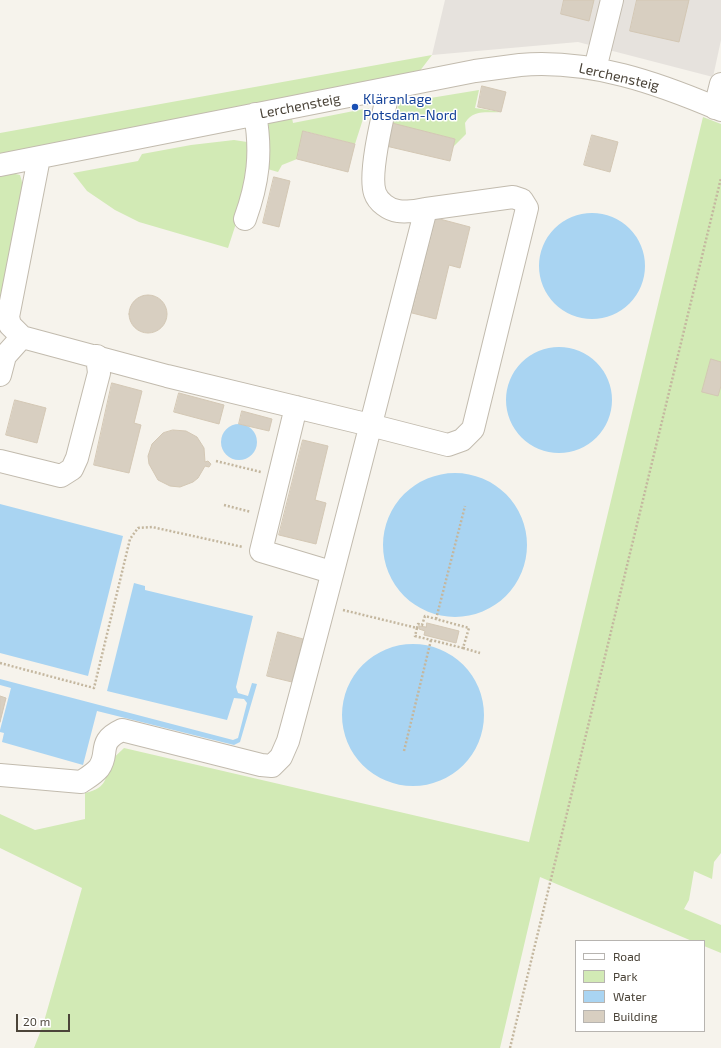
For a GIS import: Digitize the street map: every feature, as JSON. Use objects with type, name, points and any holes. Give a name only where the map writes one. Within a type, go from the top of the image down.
[{"type":"street","points":[[595,69],[612,0]]},
{"type":"street","name":"Lerchensteig","points":[[0,165],[255,114],[475,72],[521,65],[559,65],[595,69],[630,77],[664,88],[718,109],[721,84]]},
{"type":"street","points":[[39,158],[8,317],[10,325],[22,337],[167,376],[448,445],[462,440],[473,429],[527,208],[522,200],[513,197],[399,212],[388,208],[375,192],[375,158],[389,89]]},
{"type":"street","points":[[245,219],[251,200],[259,158],[255,114]]},
{"type":"street","points":[[0,776],[81,782],[100,768],[106,742],[112,734],[122,730],[261,765],[272,766],[281,757],[288,741],[325,605],[332,572],[426,209]]},
{"type":"street","points":[[0,375],[5,356],[22,337]]},
{"type":"street","points":[[0,461],[61,476],[72,469],[77,458],[99,373],[96,356]]},
{"type":"street","points":[[296,407],[261,551],[332,572]]},
{"type":"path","points":[[510,1048],[721,178]]},
{"type":"path","points":[[216,461],[279,476]]},
{"type":"path","points":[[224,505],[269,516]]},
{"type":"path","points":[[436,619],[465,506]]},
{"type":"path","points":[[0,663],[94,688],[130,539],[138,528],[152,527],[261,551]]},
{"type":"path","points":[[325,605],[417,628]]},
{"type":"path","points":[[463,648],[469,628],[425,616],[422,624],[418,624],[415,636],[480,653]]},
{"type":"path","points":[[404,751],[431,640]]},
{"type":"shaded area","points":[[445,0],[721,0],[721,40],[713,77],[578,42],[432,55]]},
{"type":"green space","points":[[432,55],[416,76],[0,159],[0,133]]},
{"type":"green space","points":[[479,90],[475,108],[501,112],[480,113],[472,116],[465,123],[466,134],[453,147],[455,139],[389,123],[400,103]]},
{"type":"green space","points":[[369,108],[368,118],[363,119],[355,144],[304,131],[297,159],[282,165],[278,172],[264,168],[263,123],[292,118],[293,123]]},
{"type":"green space","points":[[703,117],[721,124],[721,853],[714,862],[712,879],[694,871],[689,900],[684,909],[721,925],[721,953],[705,946],[705,940],[690,940],[540,877],[500,1048],[34,1048],[43,1025],[82,888],[0,848],[0,814],[35,830],[85,819],[85,793],[93,791],[102,785],[105,781],[113,759],[124,748],[529,842]]},
{"type":"green space","points":[[234,140],[247,142],[247,190],[228,248],[139,222],[115,210],[87,191],[73,173],[138,161],[142,154],[191,145]]},
{"type":"green space","points":[[7,172],[20,175],[23,187],[17,237],[0,301],[0,174]]},
{"type":"water","points":[[592,213],[612,217],[630,228],[641,246],[645,266],[641,286],[630,304],[612,315],[592,319],[572,315],[554,304],[543,286],[539,266],[543,246],[554,228],[572,217]]},
{"type":"water","points":[[559,347],[579,351],[597,362],[608,380],[612,400],[608,420],[597,438],[579,449],[559,453],[539,449],[521,438],[510,420],[506,400],[510,380],[521,362],[539,351]]},
{"type":"water","points":[[239,424],[252,429],[257,442],[252,455],[239,460],[226,455],[221,442],[226,429]]},
{"type":"water","points":[[448,473],[462,473],[489,481],[501,489],[511,499],[522,517],[526,531],[526,559],[522,573],[511,591],[501,601],[483,612],[462,617],[448,617],[421,609],[409,601],[399,591],[388,573],[383,552],[383,538],[391,511],[399,499],[409,489],[427,478]]},
{"type":"water","points":[[0,504],[123,536],[88,676],[0,653]]},
{"type":"water","points":[[134,583],[145,586],[145,590],[253,616],[236,687],[238,693],[248,696],[252,683],[257,684],[240,742],[234,745],[97,711],[83,765],[2,742],[4,733],[0,732],[0,730],[11,688],[0,685],[0,679],[233,740],[238,738],[247,703],[244,699],[234,698],[227,720],[107,691]]},
{"type":"water","points":[[413,644],[434,647],[458,660],[468,670],[481,694],[484,715],[481,736],[468,760],[458,770],[434,783],[413,786],[392,783],[368,770],[358,760],[345,736],[342,715],[345,694],[358,670],[368,660],[392,647]]},
{"type":"building","points":[[564,0],[594,0],[589,21],[561,14]]},
{"type":"building","points":[[637,0],[689,0],[679,42],[630,31]]},
{"type":"building","points":[[482,86],[506,92],[501,112],[478,107]]},
{"type":"building","points":[[392,123],[455,139],[450,161],[386,146]]},
{"type":"building","points":[[303,131],[355,144],[348,172],[297,159]]},
{"type":"building","points":[[592,135],[618,142],[610,172],[584,165]]},
{"type":"building","points":[[274,177],[290,181],[279,227],[263,223]]},
{"type":"building","points":[[436,218],[470,227],[460,268],[449,265],[436,319],[412,313]]},
{"type":"building","points":[[148,295],[161,301],[167,314],[161,327],[148,333],[135,327],[129,314],[135,301]]},
{"type":"building","points":[[711,359],[721,362],[721,386],[718,396],[702,392]]},
{"type":"building","points":[[112,383],[142,391],[134,423],[141,425],[129,473],[94,465]]},
{"type":"building","points":[[179,393],[224,405],[219,424],[174,412]]},
{"type":"building","points":[[15,400],[46,408],[37,443],[6,435]]},
{"type":"building","points":[[242,411],[272,419],[269,431],[239,424]]},
{"type":"building","points":[[173,430],[186,431],[197,437],[204,448],[205,462],[208,461],[211,464],[209,467],[205,466],[198,478],[193,482],[180,487],[170,486],[158,480],[149,464],[148,456],[152,444],[163,433]]},
{"type":"building","points":[[303,440],[328,446],[315,500],[326,503],[316,544],[279,535]]},
{"type":"building","points":[[427,623],[459,631],[456,643],[424,635],[425,631],[419,629],[419,626],[426,627]]},
{"type":"building","points":[[278,632],[303,639],[292,682],[267,676]]},
{"type":"building","points":[[0,696],[6,698],[0,722]]},
{"type":"place","name":"Kläranlage Potsdam-Nord","points":[[355,107]]}]
